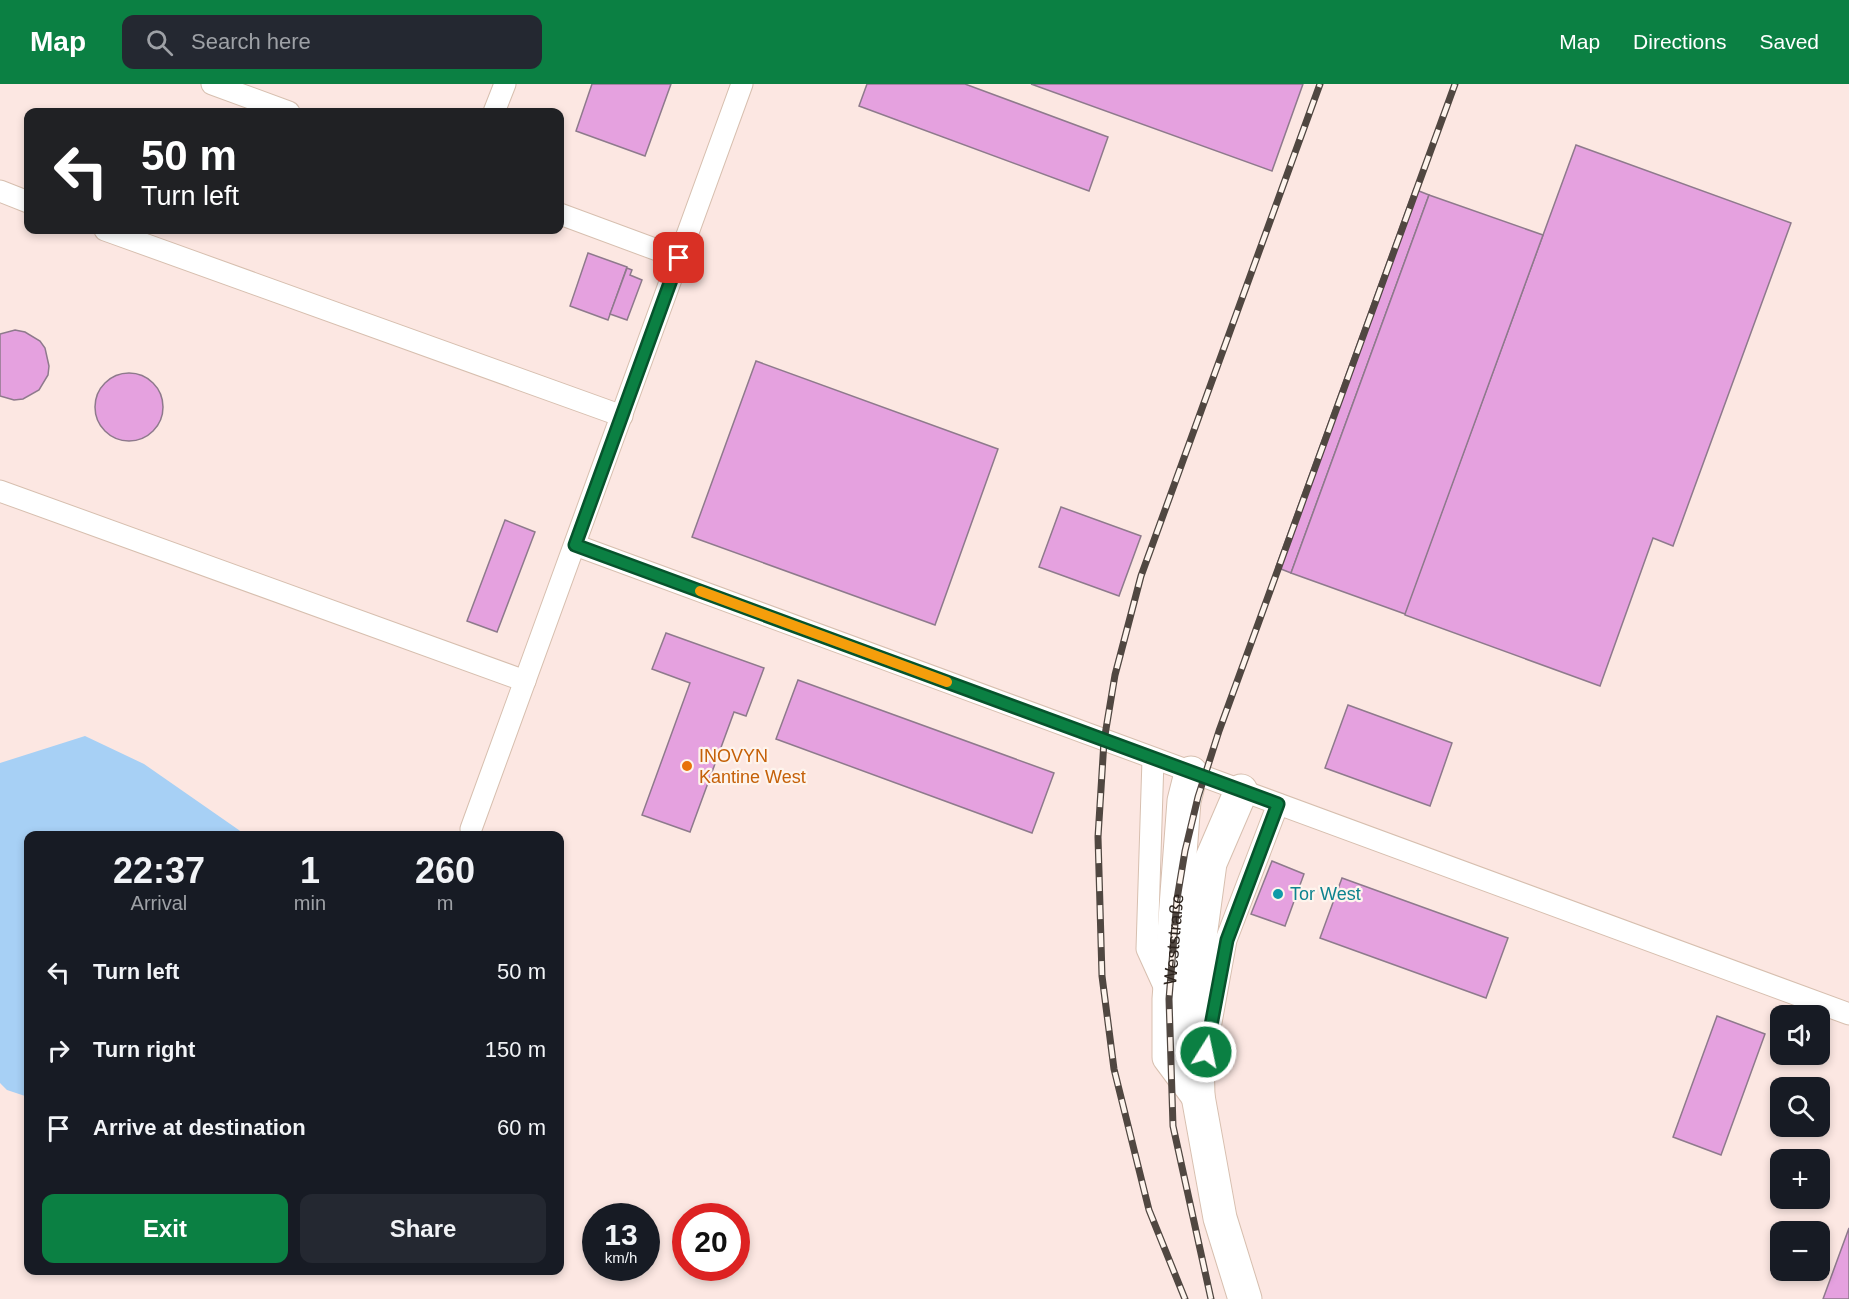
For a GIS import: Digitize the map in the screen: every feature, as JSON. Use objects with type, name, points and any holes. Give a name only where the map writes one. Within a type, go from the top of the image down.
[{"type":"street","name":"Weststraße","points":[[1191,773],[1184,801],[1169,999],[1169,1057],[1198,1096]]},
{"type":"street","name":"Weststraße","points":[[1241,791],[1210,863],[1197,959],[1198,1096],[1220,1218],[1245,1299]]},
{"type":"lane","points":[[212,84],[278,108]]},
{"type":"lane","points":[[496,108],[505,84]]},
{"type":"lane","points":[[471,829],[742,84]]},
{"type":"lane","points":[[0,191],[24,200]]},
{"type":"lane","points":[[564,215],[679,258]]},
{"type":"lane","points":[[116,234],[622,416]]},
{"type":"lane","points":[[0,491],[525,681]]},
{"type":"lane","points":[[575,545],[1849,1014]]},
{"type":"lane","points":[[1153,759],[1147,949],[1169,999]]},
{"type":"lane","points":[[1198,1096],[1227,940],[1278,804]]},
{"type":"shaded area","points":[[0,84],[1849,84],[1849,1299],[0,1299]]},
{"type":"water","points":[[85,736],[144,764],[240,831],[24,831],[24,1096],[7,1090],[0,1083],[0,763]]},
{"type":"building","points":[[592,84],[671,84],[645,156],[576,131]]},
{"type":"building","points":[[867,84],[965,84],[1108,137],[1089,191],[859,106]]},
{"type":"building","points":[[1031,84],[1303,84],[1272,171]]},
{"type":"building","points":[[1576,145],[1791,223],[1673,546],[1653,538],[1600,686],[1405,615]]},
{"type":"building","points":[[1414,189],[1429,195],[1291,573],[1276,567]]},
{"type":"building","points":[[1429,195],[1543,235],[1405,614],[1291,573]]},
{"type":"building","points":[[588,253],[627,267],[608,320],[570,306]]},
{"type":"building","points":[[627,268],[632,270],[630,275],[642,280],[627,320],[610,314]]},
{"type":"building","points":[[15,330],[25,332],[40,341],[45,348],[49,366],[48,375],[39,390],[23,399],[14,400],[0,396],[0,334]]},
{"type":"building","points":[[756,361],[998,449],[935,625],[692,537]]},
{"type":"building","points":[[136,373],[148,379],[157,388],[163,400],[161,420],[153,431],[136,441],[122,441],[105,431],[97,420],[95,400],[105,383],[116,375]]},
{"type":"building","points":[[1061,507],[1141,536],[1119,596],[1039,567]]},
{"type":"building","points":[[505,520],[535,532],[497,632],[467,621]]},
{"type":"building","name":"INOVYN Kantine West","points":[[666,633],[764,668],[746,716],[734,712],[690,832],[642,815],[690,683],[652,669]]},
{"type":"building","points":[[798,680],[1054,773],[1032,833],[776,739]]},
{"type":"building","points":[[1348,705],[1452,743],[1430,806],[1325,768]]},
{"type":"building","name":"Tor West","points":[[1272,861],[1304,874],[1285,926],[1251,914]]},
{"type":"building","points":[[1342,878],[1508,938],[1486,998],[1320,938]]},
{"type":"building","points":[[1717,1016],[1765,1034],[1721,1155],[1673,1137]]},
{"type":"building","points":[[1849,1228],[1849,1299],[1823,1299]]},
{"type":"railway","points":[[1185,1299],[1149,1210],[1114,1069],[1102,976],[1098,837],[1104,741],[1115,675],[1141,576],[1320,84]]},
{"type":"railway","points":[[1211,1299],[1173,1126],[1169,999],[1177,899],[1185,851],[1198,797],[1219,731],[1455,84]]},
{"type":"slow traffic","points":[[700,591],[947,682]]},
{"type":"place","name":"INOVYN Kantine West","points":[[687,766]]},
{"type":"place","name":"Tor West","points":[[1278,894]]},
{"type":"route","points":[[679,258],[575,545],[1278,804],[1227,940],[1206,1052]]}]
